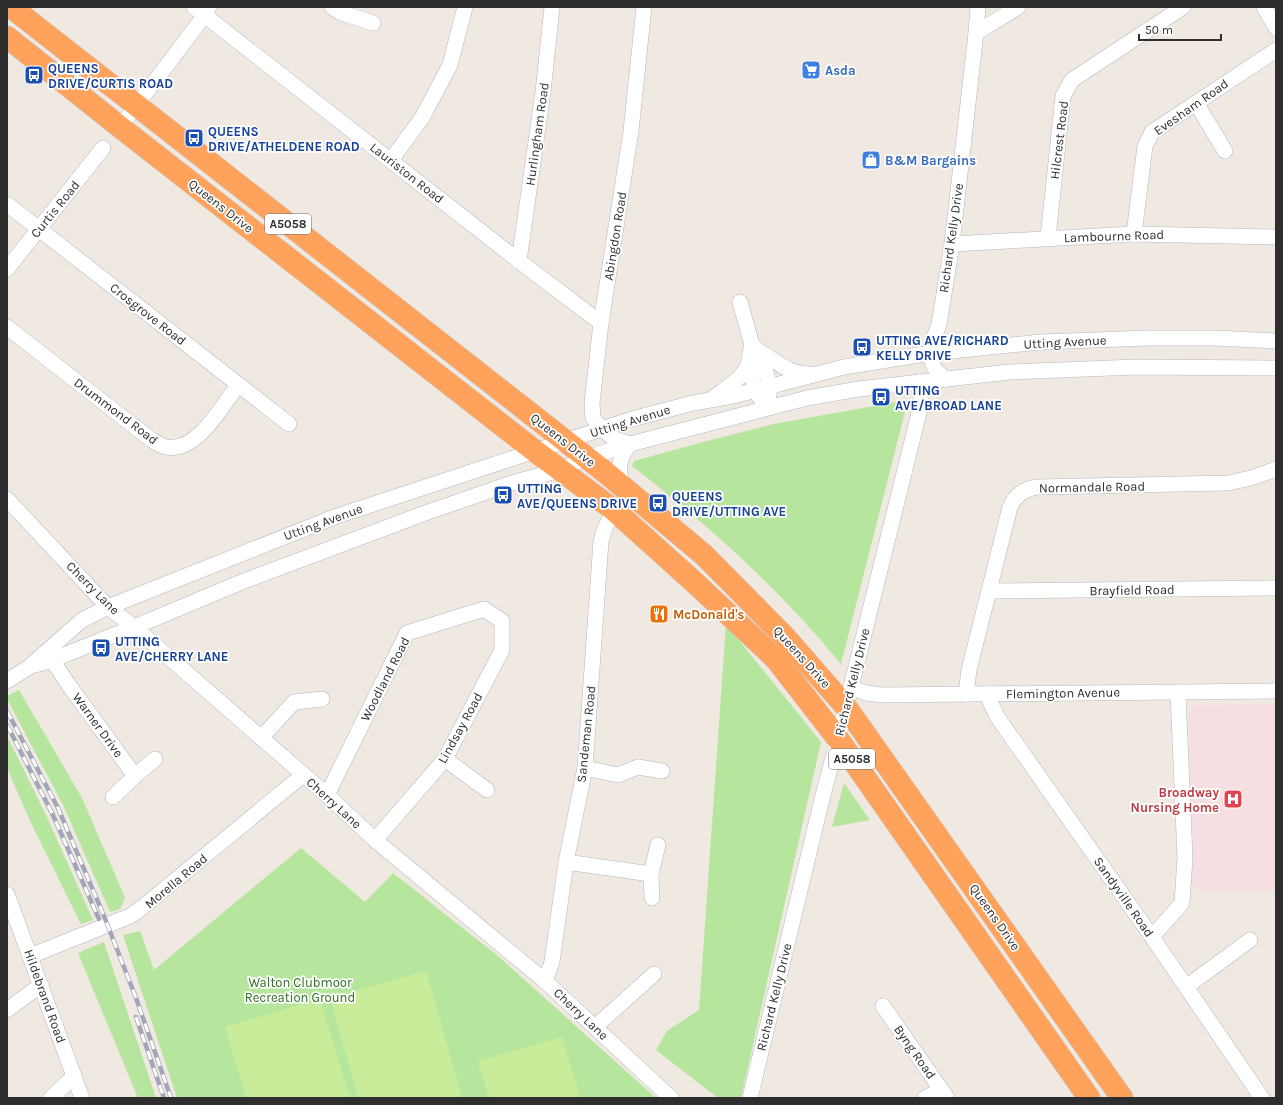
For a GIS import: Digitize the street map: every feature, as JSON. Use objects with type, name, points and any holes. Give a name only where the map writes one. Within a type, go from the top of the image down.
[{"type":"highway","name":"Queens Drive","points":[[11,7],[564,442],[625,488],[704,555],[785,637],[848,697],[1122,1098]]},
{"type":"highway","name":"Queens Drive","points":[[7,37],[535,452],[614,510],[776,659],[838,739],[1089,1098]]},
{"type":"street","points":[[332,7],[339,12],[373,23]]},
{"type":"street","points":[[391,160],[422,118],[450,66],[465,7]]},
{"type":"street","name":"Hurlingham Road","points":[[519,261],[543,92],[552,7]]},
{"type":"street","name":"Abingdon Road","points":[[630,444],[613,438],[602,429],[593,418],[592,403],[630,131],[644,7]]},
{"type":"street","name":"Richard Kelly Drive","points":[[931,353],[934,337],[939,325],[952,244],[978,7]]},
{"type":"street","points":[[976,33],[1018,7]]},
{"type":"street","name":"Hilcrest Road","points":[[1048,238],[1063,96],[1072,80],[1183,7]]},
{"type":"street","points":[[1264,7],[1276,28]]},
{"type":"street","points":[[120,127],[203,10]]},
{"type":"street","name":"Lauriston Road","points":[[203,10],[519,261],[602,323]]},
{"type":"street","name":"Evesham Road","points":[[1134,234],[1146,146],[1152,132],[1276,50]]},
{"type":"street","points":[[1196,103],[1225,151]]},
{"type":"street","name":"Curtis Road","points":[[7,269],[104,148]]},
{"type":"street","name":"Crosgrove Road","points":[[7,204],[289,424]]},
{"type":"street","name":"Lambourne Road","points":[[952,244],[1134,234],[1276,237]]},
{"type":"street","points":[[740,302],[770,386],[768,408]]},
{"type":"street","name":"Richard Kelly Drive","points":[[939,325],[944,344],[948,351]]},
{"type":"street","name":"Drummond Road","points":[[7,327],[149,438],[165,447],[180,447],[194,439],[210,423],[238,385]]},
{"type":"street","name":"Utting Avenue","points":[[49,656],[82,620],[108,607],[338,516],[632,419],[710,400],[755,391],[844,366],[931,353],[1040,342],[1141,338],[1214,338],[1276,341]]},
{"type":"street","points":[[756,349],[748,358],[749,363],[755,391],[768,408]]},
{"type":"street","points":[[756,349],[773,358],[779,365],[789,370],[802,374],[814,375]]},
{"type":"street","points":[[931,353],[933,366],[946,379]]},
{"type":"street","points":[[710,400],[735,382],[742,375],[749,363]]},
{"type":"street","name":"Utting Avenue","points":[[7,681],[49,656],[134,627],[244,581],[350,540],[515,482],[560,470],[586,458],[630,444],[807,398],[853,390],[1009,372],[1136,367],[1276,368]]},
{"type":"street","name":"Richard Kelly Drive","points":[[750,1098],[823,795],[921,405],[919,382]]},
{"type":"street","points":[[625,488],[620,477],[620,463],[623,452],[630,444]]},
{"type":"street","name":"Normandale Road","points":[[966,694],[969,670],[1010,507],[1016,497],[1025,490],[1047,487],[1228,483],[1276,470]]},
{"type":"street","name":"Cherry Lane","points":[[7,499],[108,607],[134,627],[327,795],[374,840],[545,981],[671,1098]]},
{"type":"street","name":"Sandeman Road","points":[[545,981],[552,962],[566,862],[585,768],[602,541],[605,528],[614,510]]},
{"type":"street","name":"Brayfield Road","points":[[989,591],[1276,588]]},
{"type":"street","name":"Woodland Road","points":[[327,795],[407,633],[484,609],[502,621]]},
{"type":"street","name":"Lindsay Road","points":[[374,840],[445,759],[502,650],[502,621]]},
{"type":"street","name":"Warner Drive","points":[[49,656],[136,776]]},
{"type":"street","name":"Flemington Avenue","points":[[848,697],[875,694],[1276,691]]},
{"type":"street","points":[[1152,937],[1182,903],[1185,858],[1178,692]]},
{"type":"street","name":"Sandyville Road","points":[[988,694],[998,718],[1152,937],[1262,1098]]},
{"type":"street","points":[[261,738],[294,702],[322,699]]},
{"type":"street","points":[[113,797],[155,759]]},
{"type":"street","points":[[445,759],[487,790]]},
{"type":"street","points":[[585,768],[618,775],[638,767],[662,771]]},
{"type":"street","name":"Morella Road","points":[[30,956],[124,918],[139,910],[303,775]]},
{"type":"street","points":[[652,898],[650,874],[658,845]]},
{"type":"street","points":[[566,862],[650,874]]},
{"type":"street","name":"Hildebrand Road","points":[[8,897],[82,1098]]},
{"type":"street","points":[[1186,987],[1250,940]]},
{"type":"street","points":[[595,1027],[654,974]]},
{"type":"street","points":[[7,1010],[41,984]]},
{"type":"street","name":"Byng Road","points":[[884,1006],[944,1094]]},
{"type":"street","points":[[51,1098],[74,1076]]},
{"type":"street","points":[[925,1098],[944,1094]]},
{"type":"shaded area","name":"Broadway Nursing Home","points":[[1276,704],[1276,890],[1197,890],[1191,885],[1189,713],[1193,705]]},
{"type":"green space","points":[[908,400],[841,664],[793,610],[742,559],[688,511],[632,466],[634,461],[774,424]]},
{"type":"green space","points":[[726,624],[821,742],[741,1098],[718,1098],[656,1050],[667,1031],[699,1010]]},
{"type":"green space","points":[[19,690],[82,798],[125,898],[120,909],[110,912],[64,807],[7,699],[7,696]]},
{"type":"green space","points":[[7,736],[46,815],[93,920],[81,924],[31,823],[7,768]]},
{"type":"green space","points":[[844,783],[870,820],[832,827]]},
{"type":"green space","name":"Walton Clubmoor Recreation Ground","points":[[301,848],[365,902],[393,873],[498,956],[656,1098],[177,1098],[123,935],[140,931],[154,970]]},
{"type":"green space","points":[[104,942],[156,1098],[138,1098],[78,953]]},
{"type":"green space","points":[[426,971],[462,1098],[358,1098],[330,998]]},
{"type":"green space","points":[[320,999],[350,1098],[246,1098],[225,1027]]},
{"type":"green space","points":[[562,1037],[580,1098],[489,1098],[478,1061]]},
{"type":"railway","points":[[7,711],[58,808],[104,916],[136,998],[171,1098]]},
{"type":"railway","points":[[7,725],[52,813],[99,919]]},
{"type":"railway","points":[[136,1017],[164,1098]]},
{"type":"place","name":"Asda","points":[[811,70]]},
{"type":"place","name":"QUEENS DRIVE/CURTIS ROAD","points":[[34,75]]},
{"type":"place","name":"QUEENS DRIVE/ATHELDENE ROAD","points":[[194,138]]},
{"type":"place","name":"B&M Bargains","points":[[871,160]]},
{"type":"place","name":"UTTING AVE/RICHARD KELLY DRIVE","points":[[862,347]]},
{"type":"place","name":"UTTING AVE/BROAD LANE","points":[[881,397]]},
{"type":"place","name":"UTTING AVE/QUEENS DRIVE","points":[[503,495]]},
{"type":"place","name":"QUEENS DRIVE/UTTING AVE","points":[[658,503]]},
{"type":"place","name":"McDonald's","points":[[659,614]]},
{"type":"place","name":"UTTING AVE/CHERRY LANE","points":[[101,648]]},
{"type":"place","name":"Broadway Nursing Home","points":[[1233,799]]}]
